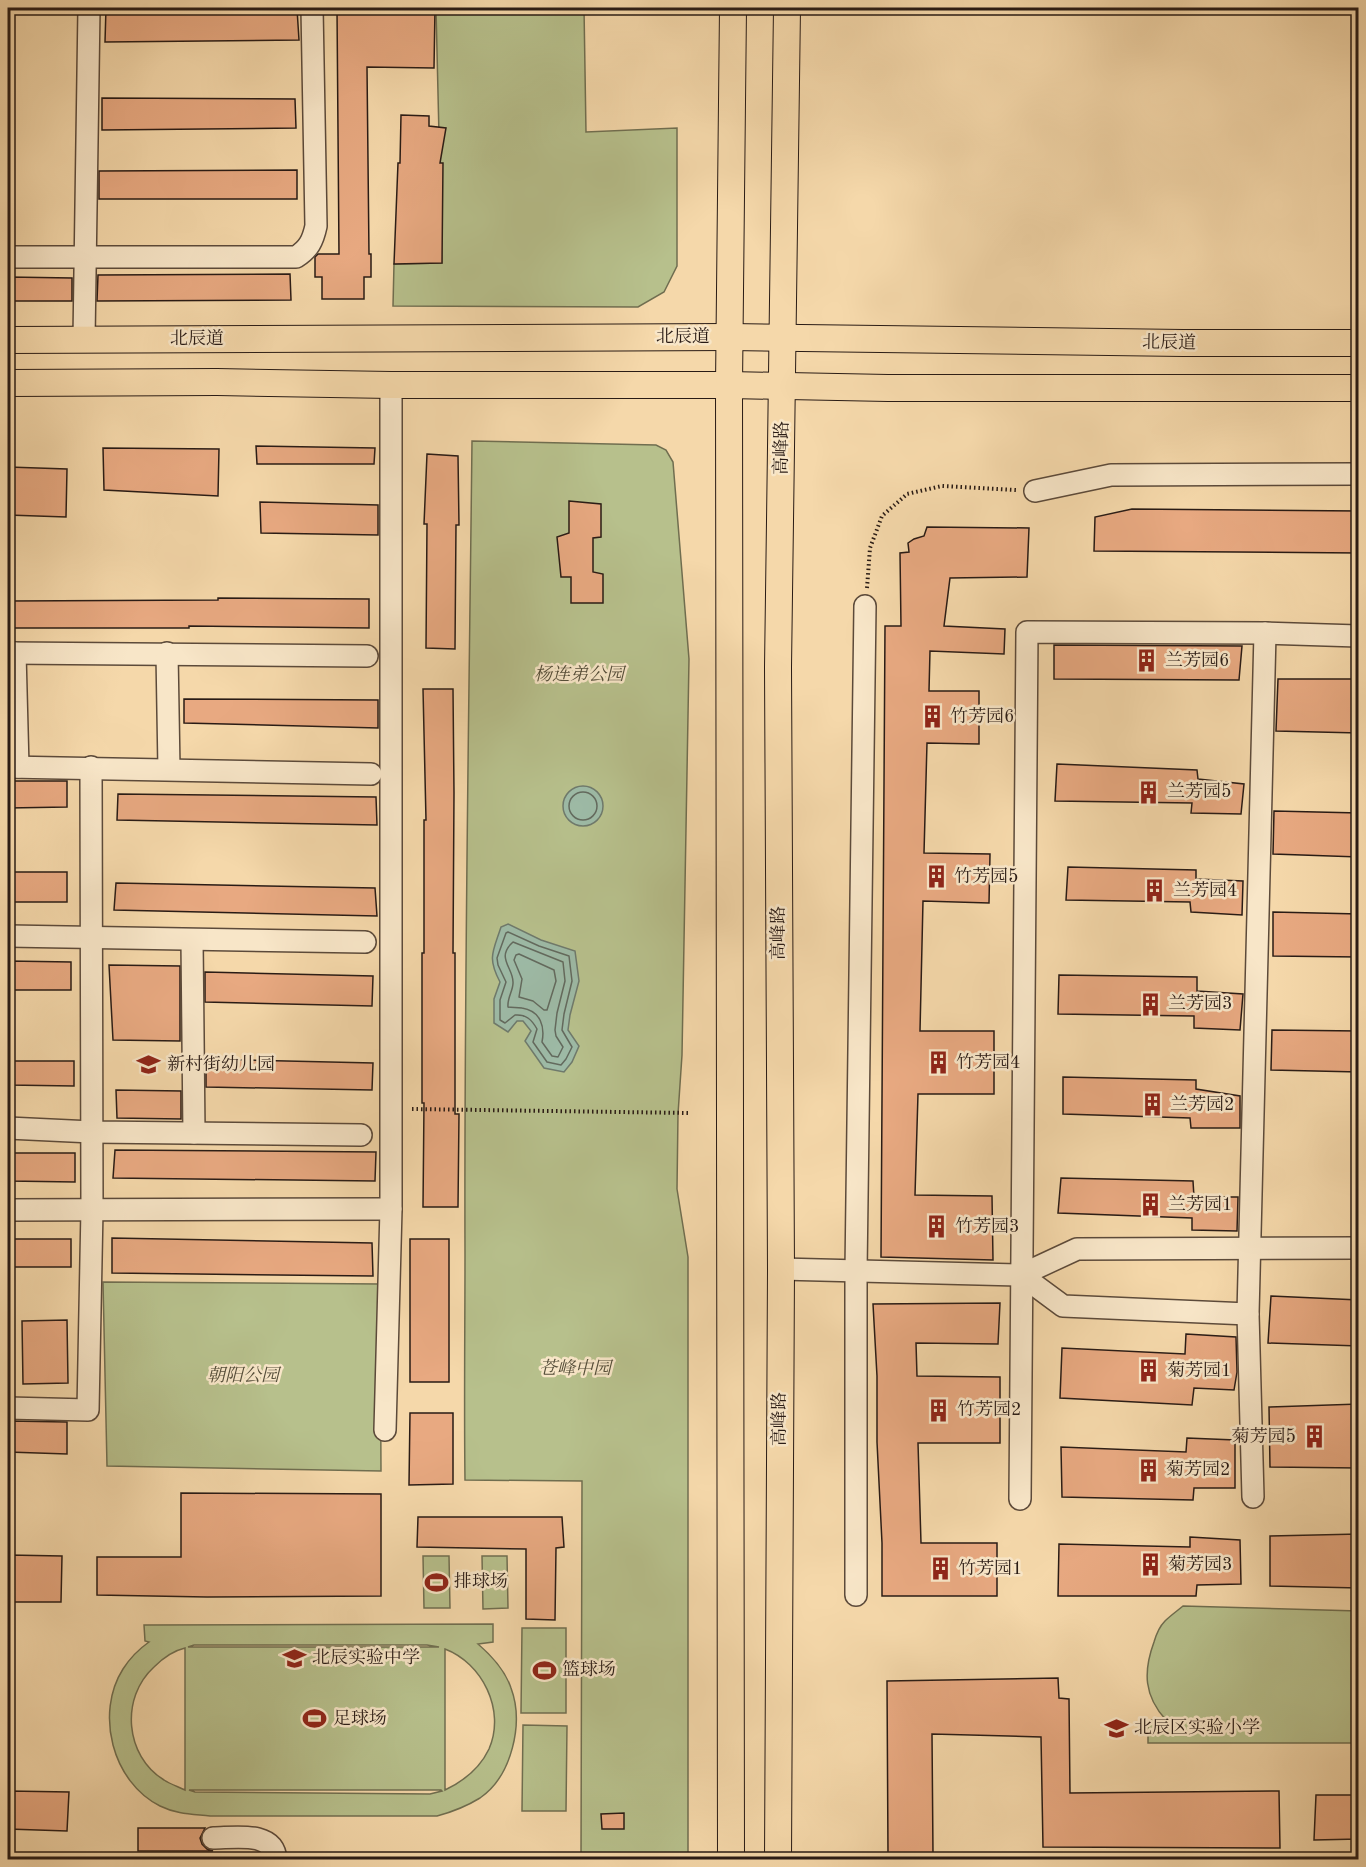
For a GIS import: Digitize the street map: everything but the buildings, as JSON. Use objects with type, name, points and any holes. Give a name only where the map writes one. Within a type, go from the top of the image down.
[{"type":"main road","points":[[730,1860],[729,385],[733,8]]},
{"type":"main road","name":"高峰路","points":[[778,1860],[781,1269],[778,667],[787,8]]},
{"type":"main road","name":"北辰道","points":[[8,340],[730,337],[1359,343]]},
{"type":"main road","points":[[8,383],[1359,388]]},
{"type":"lane","points":[[84,339],[89,8]]},
{"type":"lane","points":[[8,257],[296,257],[309,246],[316,226],[312,8]]},
{"type":"lane","points":[[385,1430],[391,1209],[391,385]]},
{"type":"lane","points":[[1035,491],[1111,475],[1359,474]]},
{"type":"lane","points":[[856,1595],[856,1271],[865,606]]},
{"type":"lane","points":[[1020,1499],[1028,632],[1264,633],[1359,636]]},
{"type":"lane","points":[[1252,1497],[1248,1314],[1264,633]]},
{"type":"lane","points":[[367,656],[11,653],[13,767],[371,774]]},
{"type":"lane","points":[[168,653],[169,769]]},
{"type":"lane","points":[[8,1408],[88,1410],[92,1209],[91,767]]},
{"type":"lane","points":[[8,936],[365,942]]},
{"type":"lane","points":[[192,940],[194,1133]]},
{"type":"lane","points":[[8,1128],[92,1132],[361,1135]]},
{"type":"lane","points":[[8,1210],[391,1209]]},
{"type":"lane","points":[[781,1269],[1021,1275],[1077,1249],[1359,1248]]},
{"type":"lane","points":[[1021,1275],[1063,1306],[1248,1314]]},
{"type":"lane","points":[[213,1838],[262,1840],[273,1847],[276,1860]]},
{"type":"path","points":[[865,606],[870,548],[882,516],[907,494],[942,486],[1035,491]]},
{"type":"path","points":[[412,1109],[688,1113]]},
{"type":"green space","points":[[436,8],[584,8],[586,132],[677,128],[677,266],[664,292],[638,307],[393,306],[394,264],[442,263]]},
{"type":"green space","points":[[472,441],[656,445],[666,450],[673,462],[689,659],[682,1055],[677,1189],[688,1257],[688,1852],[683,1859],[581,1859],[582,1481],[465,1480],[465,1052]]},
{"type":"green space","name":"朝阳公园","points":[[103,1282],[380,1284],[381,1471],[107,1466]]},
{"type":"green space","name":"排球场","points":[[423,1556],[449,1556],[450,1608],[424,1608]]},
{"type":"green space","name":"排球场","points":[[482,1556],[507,1556],[508,1608],[483,1609]]},
{"type":"green space","points":[[1183,1606],[1358,1611],[1358,1743],[1148,1743],[1148,1720],[1166,1720],[1153,1702],[1150,1693],[1147,1674],[1150,1653],[1161,1626]]},
{"type":"green space","name":"足球场","points":[[493,1624],[493,1642],[478,1644],[502,1669],[515,1702],[515,1732],[507,1763],[491,1788],[480,1798],[437,1816],[210,1816],[166,1809],[143,1795],[130,1781],[113,1745],[110,1725],[110,1706],[123,1669],[149,1642],[145,1641],[144,1625]],"holes":[[[194,1645],[427,1645],[439,1647],[188,1647]],[[185,1648],[185,1790],[166,1781],[151,1770],[141,1757],[132,1726],[132,1710],[143,1680],[154,1667],[172,1653]],[[445,1649],[470,1665],[480,1677],[492,1704],[494,1719],[494,1734],[481,1762],[465,1778],[445,1790]],[[189,1790],[442,1791],[430,1794],[195,1792]]]},
{"type":"green space","name":"篮球场","points":[[522,1628],[566,1628],[566,1713],[521,1713]]},
{"type":"green space","name":"篮球场","points":[[523,1725],[567,1726],[566,1811],[522,1811]]},
{"type":"water","points":[[583,786],[591,787],[597,792],[602,798],[602,814],[597,820],[591,825],[583,826],[575,825],[569,820],[564,814],[563,806],[564,798],[569,792],[575,787]]},
{"type":"water","points":[[508,924],[541,940],[575,951],[579,981],[568,1030],[579,1046],[572,1062],[564,1072],[544,1068],[525,1041],[531,1031],[523,1021],[517,1021],[508,1032],[494,1023],[494,999],[500,982],[492,960],[501,927]]},
{"type":"place","name":"兰芳园6","points":[[1147,661]]},
{"type":"place","name":"竹芳园6","points":[[932,717]]},
{"type":"place","name":"兰芳园5","points":[[1149,792]]},
{"type":"place","name":"竹芳园5","points":[[936,877]]},
{"type":"place","name":"兰芳园4","points":[[1155,891]]},
{"type":"place","name":"兰芳园3","points":[[1150,1004]]},
{"type":"place","name":"竹芳园4","points":[[938,1063]]},
{"type":"place","name":"新村街幼儿园","points":[[149,1065]]},
{"type":"place","name":"兰芳园2","points":[[1152,1105]]},
{"type":"place","name":"兰芳园1","points":[[1150,1205]]},
{"type":"place","name":"竹芳园3","points":[[937,1227]]},
{"type":"place","name":"菊芳园1","points":[[1149,1371]]},
{"type":"place","name":"竹芳园2","points":[[939,1410]]},
{"type":"place","name":"菊芳园5","points":[[1314,1437]]},
{"type":"place","name":"菊芳园2","points":[[1148,1470]]},
{"type":"place","name":"菊芳园3","points":[[1150,1565]]},
{"type":"place","name":"竹芳园1","points":[[940,1569]]},
{"type":"place","name":"排球场","points":[[436,1582]]},
{"type":"place","name":"北辰实验中学","points":[[294,1658]]},
{"type":"place","name":"篮球场","points":[[544,1670]]},
{"type":"place","name":"足球场","points":[[315,1719]]},
{"type":"place","name":"北辰区实验小学","points":[[1116,1728]]},
{"type":"park label","name":"杨连弟公园","points":[[579,675]]},
{"type":"park label","name":"苍峰中园","points":[[575,1369]]}]
